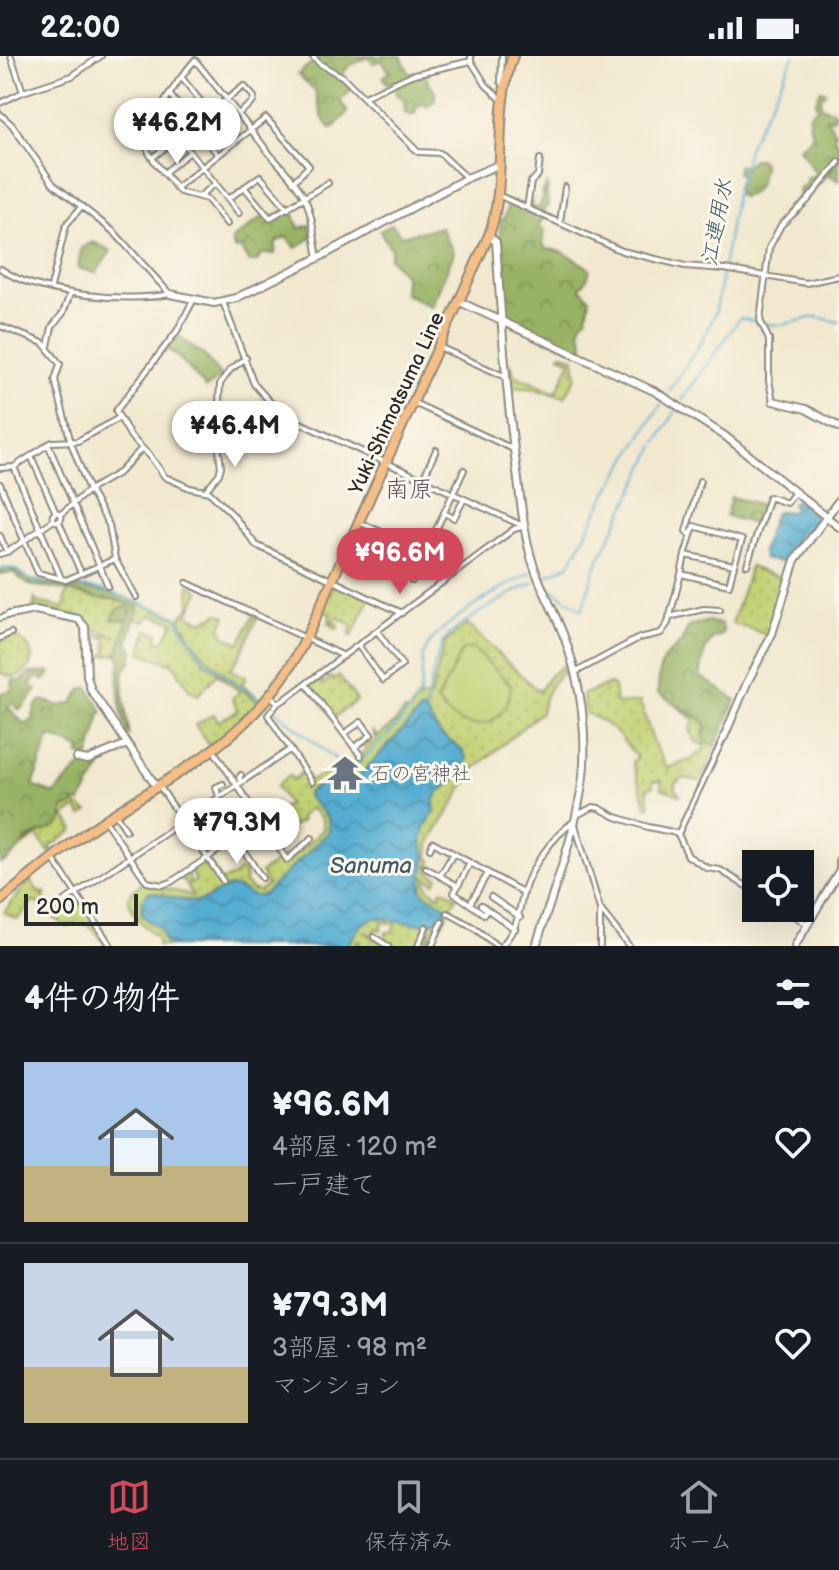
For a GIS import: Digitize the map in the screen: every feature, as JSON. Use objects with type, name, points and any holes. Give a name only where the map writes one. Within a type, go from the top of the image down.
[{"type":"main road","name":"Yuki-Shimotsuma Line","points":[[0,901],[52,857],[114,813],[214,751],[275,700],[489,235],[497,195],[501,99],[513,56]]},
{"type":"street","points":[[11,56],[23,92]]},
{"type":"street","points":[[0,103],[72,76],[101,56]]},
{"type":"street","points":[[312,56],[343,77],[418,152],[440,153],[467,178]]},
{"type":"street","points":[[502,56],[501,82],[504,85]]},
{"type":"street","points":[[364,97],[411,75],[471,58],[486,85],[501,99]]},
{"type":"street","points":[[227,224],[210,202],[200,196],[180,192],[147,149],[148,133],[195,60],[304,197],[318,258]]},
{"type":"street","points":[[182,78],[234,143]]},
{"type":"street","points":[[152,158],[244,86],[254,97],[253,102],[238,114]]},
{"type":"street","points":[[170,95],[218,155]]},
{"type":"street","points":[[0,114],[12,125],[53,184],[114,232],[170,294]]},
{"type":"street","points":[[159,114],[239,213]]},
{"type":"street","points":[[176,188],[264,119],[269,120],[309,166],[293,182]]},
{"type":"street","points":[[165,172],[190,152]]},
{"type":"street","points":[[527,208],[531,182],[538,175],[540,159]]},
{"type":"street","points":[[839,162],[774,236],[760,320],[769,340],[769,381],[773,401],[806,409],[839,427]]},
{"type":"street","points":[[1,269],[70,294],[170,294],[223,302],[318,258],[467,178],[498,165]]},
{"type":"street","points":[[228,199],[260,176],[288,209]]},
{"type":"street","points":[[244,187],[270,218],[328,183]]},
{"type":"street","points":[[200,196],[215,184]]},
{"type":"street","points":[[560,222],[565,187]]},
{"type":"street","points":[[497,195],[631,254],[685,266],[806,283],[839,276]]},
{"type":"street","points":[[51,287],[66,225],[82,206]]},
{"type":"street","points":[[489,235],[496,242],[506,377],[525,527],[534,567],[565,639],[582,710],[584,767],[575,818],[536,946]]},
{"type":"street","points":[[47,346],[52,327],[63,313],[70,294]]},
{"type":"street","points":[[194,299],[177,331],[116,411],[131,437],[165,477],[190,488],[206,490],[232,514],[256,545],[402,613]]},
{"type":"street","points":[[223,302],[254,384],[281,414],[525,527]]},
{"type":"street","points":[[460,302],[656,392],[725,436],[839,527]]},
{"type":"street","points":[[0,326],[47,346],[60,364],[55,380],[71,443],[89,490],[109,525],[115,559],[136,597]]},
{"type":"street","points":[[439,347],[506,377]]},
{"type":"street","points":[[206,490],[221,467],[217,436],[220,384],[230,370],[246,358]]},
{"type":"street","points":[[414,403],[514,449]]},
{"type":"street","points":[[0,468],[14,467],[48,444],[62,440],[71,443],[119,418]]},
{"type":"street","points":[[48,444],[108,586]]},
{"type":"street","points":[[81,573],[56,521],[58,514],[89,490],[120,472],[142,448]]},
{"type":"street","points":[[423,479],[436,450]]},
{"type":"street","points":[[31,456],[58,514]]},
{"type":"street","points":[[14,467],[61,578]]},
{"type":"street","points":[[412,581],[464,470]]},
{"type":"street","points":[[691,535],[686,531],[700,481]]},
{"type":"street","points":[[0,484],[38,573],[66,580],[115,559]]},
{"type":"street","points":[[747,565],[769,497],[787,503],[795,492]]},
{"type":"street","points":[[444,513],[454,518],[464,499]]},
{"type":"street","points":[[742,883],[688,856],[678,834],[772,634],[795,560],[839,500]]},
{"type":"street","points":[[0,554],[56,521]]},
{"type":"street","points":[[359,522],[461,568]]},
{"type":"street","points":[[575,672],[639,638],[661,633],[666,628],[694,526],[742,540],[729,585],[681,574]]},
{"type":"street","points":[[312,782],[268,715],[275,700],[306,684],[514,529],[525,527]]},
{"type":"street","points":[[0,536],[7,552]]},
{"type":"street","points":[[685,555],[734,565]]},
{"type":"street","points":[[187,583],[344,656]]},
{"type":"street","points":[[669,617],[704,609],[720,610]]},
{"type":"street","points":[[0,618],[35,610],[83,622],[89,685],[223,881]]},
{"type":"street","points":[[358,645],[383,680],[402,665],[377,631]]},
{"type":"street","points":[[0,638],[11,633]]},
{"type":"street","points":[[306,684],[361,756]]},
{"type":"street","points":[[344,734],[361,722],[366,728],[371,735],[354,748]]},
{"type":"street","points":[[77,758],[88,760],[127,744]]},
{"type":"street","points":[[54,908],[291,749]]},
{"type":"street","points":[[214,751],[239,784],[287,860],[312,838]]},
{"type":"street","points":[[239,784],[241,775]]},
{"type":"street","points":[[219,797],[216,788],[223,784]]},
{"type":"street","points":[[212,803],[262,878]]},
{"type":"street","points":[[448,913],[500,946],[515,929],[524,893],[548,846],[575,818],[593,807],[616,817],[678,834]]},
{"type":"street","points":[[114,813],[126,830]]},
{"type":"street","points":[[575,818],[600,909],[600,946]]},
{"type":"street","points":[[105,820],[147,882],[162,885],[261,822]]},
{"type":"street","points":[[430,849],[432,842],[524,893]]},
{"type":"street","points":[[440,876],[453,854]]},
{"type":"street","points":[[52,857],[111,946]]},
{"type":"street","points":[[795,946],[839,870],[839,859]]},
{"type":"street","points":[[470,863],[454,893],[484,914],[487,910]]},
{"type":"street","points":[[426,868],[458,886]]},
{"type":"street","points":[[471,903],[488,873]]},
{"type":"street","points":[[491,897],[520,917]]},
{"type":"street","points":[[481,905],[515,929]]},
{"type":"street","points":[[600,909],[629,946]]},
{"type":"street","points":[[432,946],[442,922]]},
{"type":"street","points":[[418,946],[426,927]]},
{"type":"street","points":[[374,937],[388,946]]},
{"type":"green space","points":[[320,56],[401,56],[410,75],[423,72],[435,92],[435,100],[427,107],[424,103],[416,108],[416,113],[405,113],[404,100],[396,94],[394,82],[387,84],[383,77],[390,72],[381,60],[373,63],[367,57],[349,66],[342,75],[353,87],[344,98],[339,99],[348,112],[332,129],[323,119],[315,91],[298,74]]},
{"type":"green space","points":[[821,90],[826,92],[820,100],[822,107],[836,114],[833,119],[827,119],[835,132],[834,140],[839,142],[839,181],[829,175],[836,162],[801,203],[799,188],[805,185],[808,177],[815,176],[815,172],[799,148],[812,137],[809,117],[818,108],[815,102]]},
{"type":"green space","points":[[753,159],[760,159],[763,163],[760,181],[751,194],[740,197],[736,190],[741,175],[737,173],[739,165],[744,167]]},
{"type":"green space","points":[[547,184],[548,191],[543,193],[547,194],[548,205],[539,225],[545,232],[543,243],[546,249],[564,253],[590,269],[580,288],[590,298],[587,318],[580,328],[584,347],[578,352],[508,320],[501,271],[500,220],[504,219],[508,204],[512,201],[525,206],[533,200],[532,206],[539,209],[543,197],[541,193]]},
{"type":"green space","points":[[291,207],[299,228],[310,225],[312,237],[296,248],[286,237],[276,242],[275,254],[262,254],[257,261],[249,262],[240,248],[234,249],[232,240],[266,214],[270,218]]},
{"type":"green space","points":[[392,224],[401,236],[441,227],[454,253],[431,307],[404,293],[405,275],[389,258],[392,251],[380,231]]},
{"type":"green space","points":[[93,242],[111,251],[96,273],[78,268],[81,248]]},
{"type":"green space","points":[[177,335],[205,356],[221,377],[206,388],[167,349]]},
{"type":"green space","points":[[560,355],[574,358],[576,377],[565,397],[528,388],[511,388],[511,363],[514,375],[556,393],[571,361]]},
{"type":"green space","points":[[731,497],[764,505],[758,525],[726,516]]},
{"type":"green space","points":[[750,567],[784,579],[768,636],[732,624]]},
{"type":"green space","points":[[0,569],[11,569],[34,581],[101,591],[139,603],[128,644],[133,649],[131,662],[123,675],[130,736],[121,710],[121,660],[117,654],[128,620],[112,619],[122,608],[128,607],[130,614],[133,606],[114,599],[29,585],[12,572],[0,574]]},
{"type":"green space","points":[[335,582],[370,599],[352,636],[349,634],[352,625],[337,617],[334,622],[339,625],[337,629],[332,627],[333,624],[328,623],[333,621],[329,619],[331,615],[322,610]]},
{"type":"green space","points":[[189,585],[199,591],[188,614],[202,622],[219,613],[226,616],[220,629],[224,631],[222,635],[240,643],[253,616],[257,618],[240,656],[230,670],[246,676],[242,684],[261,700],[214,665],[187,632],[180,618],[190,607]]},
{"type":"green space","points":[[67,591],[114,599],[134,606],[130,615],[127,607],[129,622],[117,654],[104,655],[108,649],[107,639],[95,634],[117,637],[87,626],[80,617],[33,608],[35,599],[64,608]]},
{"type":"green space","points":[[139,603],[176,617],[204,662],[259,702],[224,737],[209,745],[195,725],[214,714],[218,721],[238,711],[232,698],[240,692],[217,674],[198,695],[190,691],[173,664],[141,653],[147,630],[158,633],[157,641],[163,642],[174,622],[151,615],[145,621],[135,618]]},
{"type":"green space","points":[[709,621],[721,624],[723,629],[722,635],[713,638],[705,650],[700,676],[736,700],[716,745],[706,743],[703,735],[706,723],[658,693],[664,659],[682,641],[689,628]]},
{"type":"green space","name":"Sanuma","points":[[467,624],[539,692],[549,676],[568,662],[569,668],[550,687],[541,712],[475,768],[429,844],[428,858],[434,867],[433,870],[428,866],[427,870],[438,877],[435,883],[425,877],[428,888],[439,896],[443,889],[457,897],[439,929],[430,929],[435,934],[435,940],[428,932],[422,936],[428,938],[429,935],[434,941],[432,946],[429,944],[431,940],[427,939],[417,946],[390,946],[385,942],[386,932],[392,932],[395,924],[382,922],[381,931],[377,928],[372,935],[365,932],[385,946],[358,946],[361,939],[353,946],[157,946],[157,938],[135,916],[128,898],[132,891],[144,882],[193,896],[181,877],[188,872],[190,884],[196,880],[190,871],[207,859],[221,881],[236,875],[240,869],[244,871],[244,882],[252,890],[259,891],[267,885],[261,872],[284,856],[287,861],[323,830],[322,819],[311,808],[300,817],[302,821],[273,836],[264,822],[288,804],[276,786],[289,775],[294,780],[303,770],[311,781],[358,764],[364,758],[360,754],[367,750],[362,744],[366,740],[370,745],[376,740],[372,730],[377,737],[405,711],[408,712],[419,697],[430,697],[445,642]]},
{"type":"green space","points":[[11,637],[26,644],[32,656],[28,669],[14,677],[0,673],[0,642]]},
{"type":"green space","points":[[473,648],[511,685],[508,701],[501,712],[482,724],[458,720],[437,701],[462,650]]},
{"type":"green space","points":[[51,672],[44,681],[37,676],[30,684],[37,690],[21,709],[13,703],[8,707],[24,724],[33,720],[35,708],[42,700],[61,706],[72,703],[80,691],[88,687],[103,712],[99,715],[87,757],[79,755],[81,749],[50,736],[33,786],[54,794],[83,764],[93,761],[101,767],[80,803],[63,808],[61,823],[31,837],[0,863],[0,693],[11,691],[13,680],[21,681],[30,673]]},
{"type":"green space","points":[[339,676],[357,700],[333,718],[308,685],[317,678],[323,684],[331,677],[334,680]]},
{"type":"green space","points":[[611,684],[616,704],[640,702],[654,744],[667,768],[690,760],[704,750],[704,745],[696,742],[690,731],[694,720],[676,705],[707,724],[705,743],[716,745],[701,781],[682,778],[675,784],[681,796],[661,788],[662,781],[653,781],[653,787],[647,788],[650,806],[647,807],[632,762],[637,758],[609,726],[585,713],[583,694]]},
{"type":"green space","points":[[73,803],[88,812],[82,816],[76,808],[65,816],[74,830],[50,847],[53,851],[50,853],[37,836],[23,846],[32,838],[63,818],[63,808]]},
{"type":"green space","points":[[30,880],[40,894],[46,894],[43,897],[54,910],[70,900],[76,907],[82,903],[109,946],[105,946],[98,934],[87,925],[78,921],[68,927],[33,901],[17,920],[4,912]]},
{"type":"water","points":[[796,500],[816,521],[807,533],[799,533],[782,562],[764,559],[762,551],[774,514],[778,511],[792,512],[792,503]]},
{"type":"water","name":"Sanuma","points":[[420,711],[425,711],[440,734],[461,749],[467,759],[455,780],[438,793],[434,801],[435,811],[425,827],[422,844],[426,856],[423,886],[420,887],[426,895],[446,906],[441,917],[424,924],[373,918],[360,926],[347,946],[169,946],[160,929],[143,916],[142,902],[150,892],[193,901],[204,900],[229,887],[255,896],[263,895],[329,832],[328,818],[307,796],[308,792],[323,781],[345,783],[359,776]]},
{"type":"waterway","name":"江連用水","points":[[668,393],[703,339],[716,311],[735,197],[749,146],[794,56]]},
{"type":"waterway","points":[[764,324],[782,325],[815,317],[839,322]]},
{"type":"waterway","points":[[682,400],[740,318],[757,322]]},
{"type":"waterway","name":"江連用水","points":[[543,578],[570,564],[606,494],[663,401]]},
{"type":"waterway","points":[[657,442],[677,409]]},
{"type":"waterway","points":[[596,566],[655,446]]},
{"type":"waterway","points":[[0,569],[14,568],[30,580],[105,590],[177,616],[206,661],[260,700]]},
{"type":"waterway","points":[[547,586],[582,610],[595,568]]},
{"type":"waterway","points":[[358,764],[414,705],[420,690],[424,653],[430,642],[472,607],[531,573]]},
{"type":"waterway","name":"江連用水","points":[[425,710],[436,660],[448,637],[484,610],[534,583]]},
{"type":"waterway","points":[[275,710],[340,763],[351,768],[358,764]]},
{"type":"place","name":"石の宮神社","points":[[345,773]]},
{"type":"district","name":"南原","points":[[409,489]]}]
